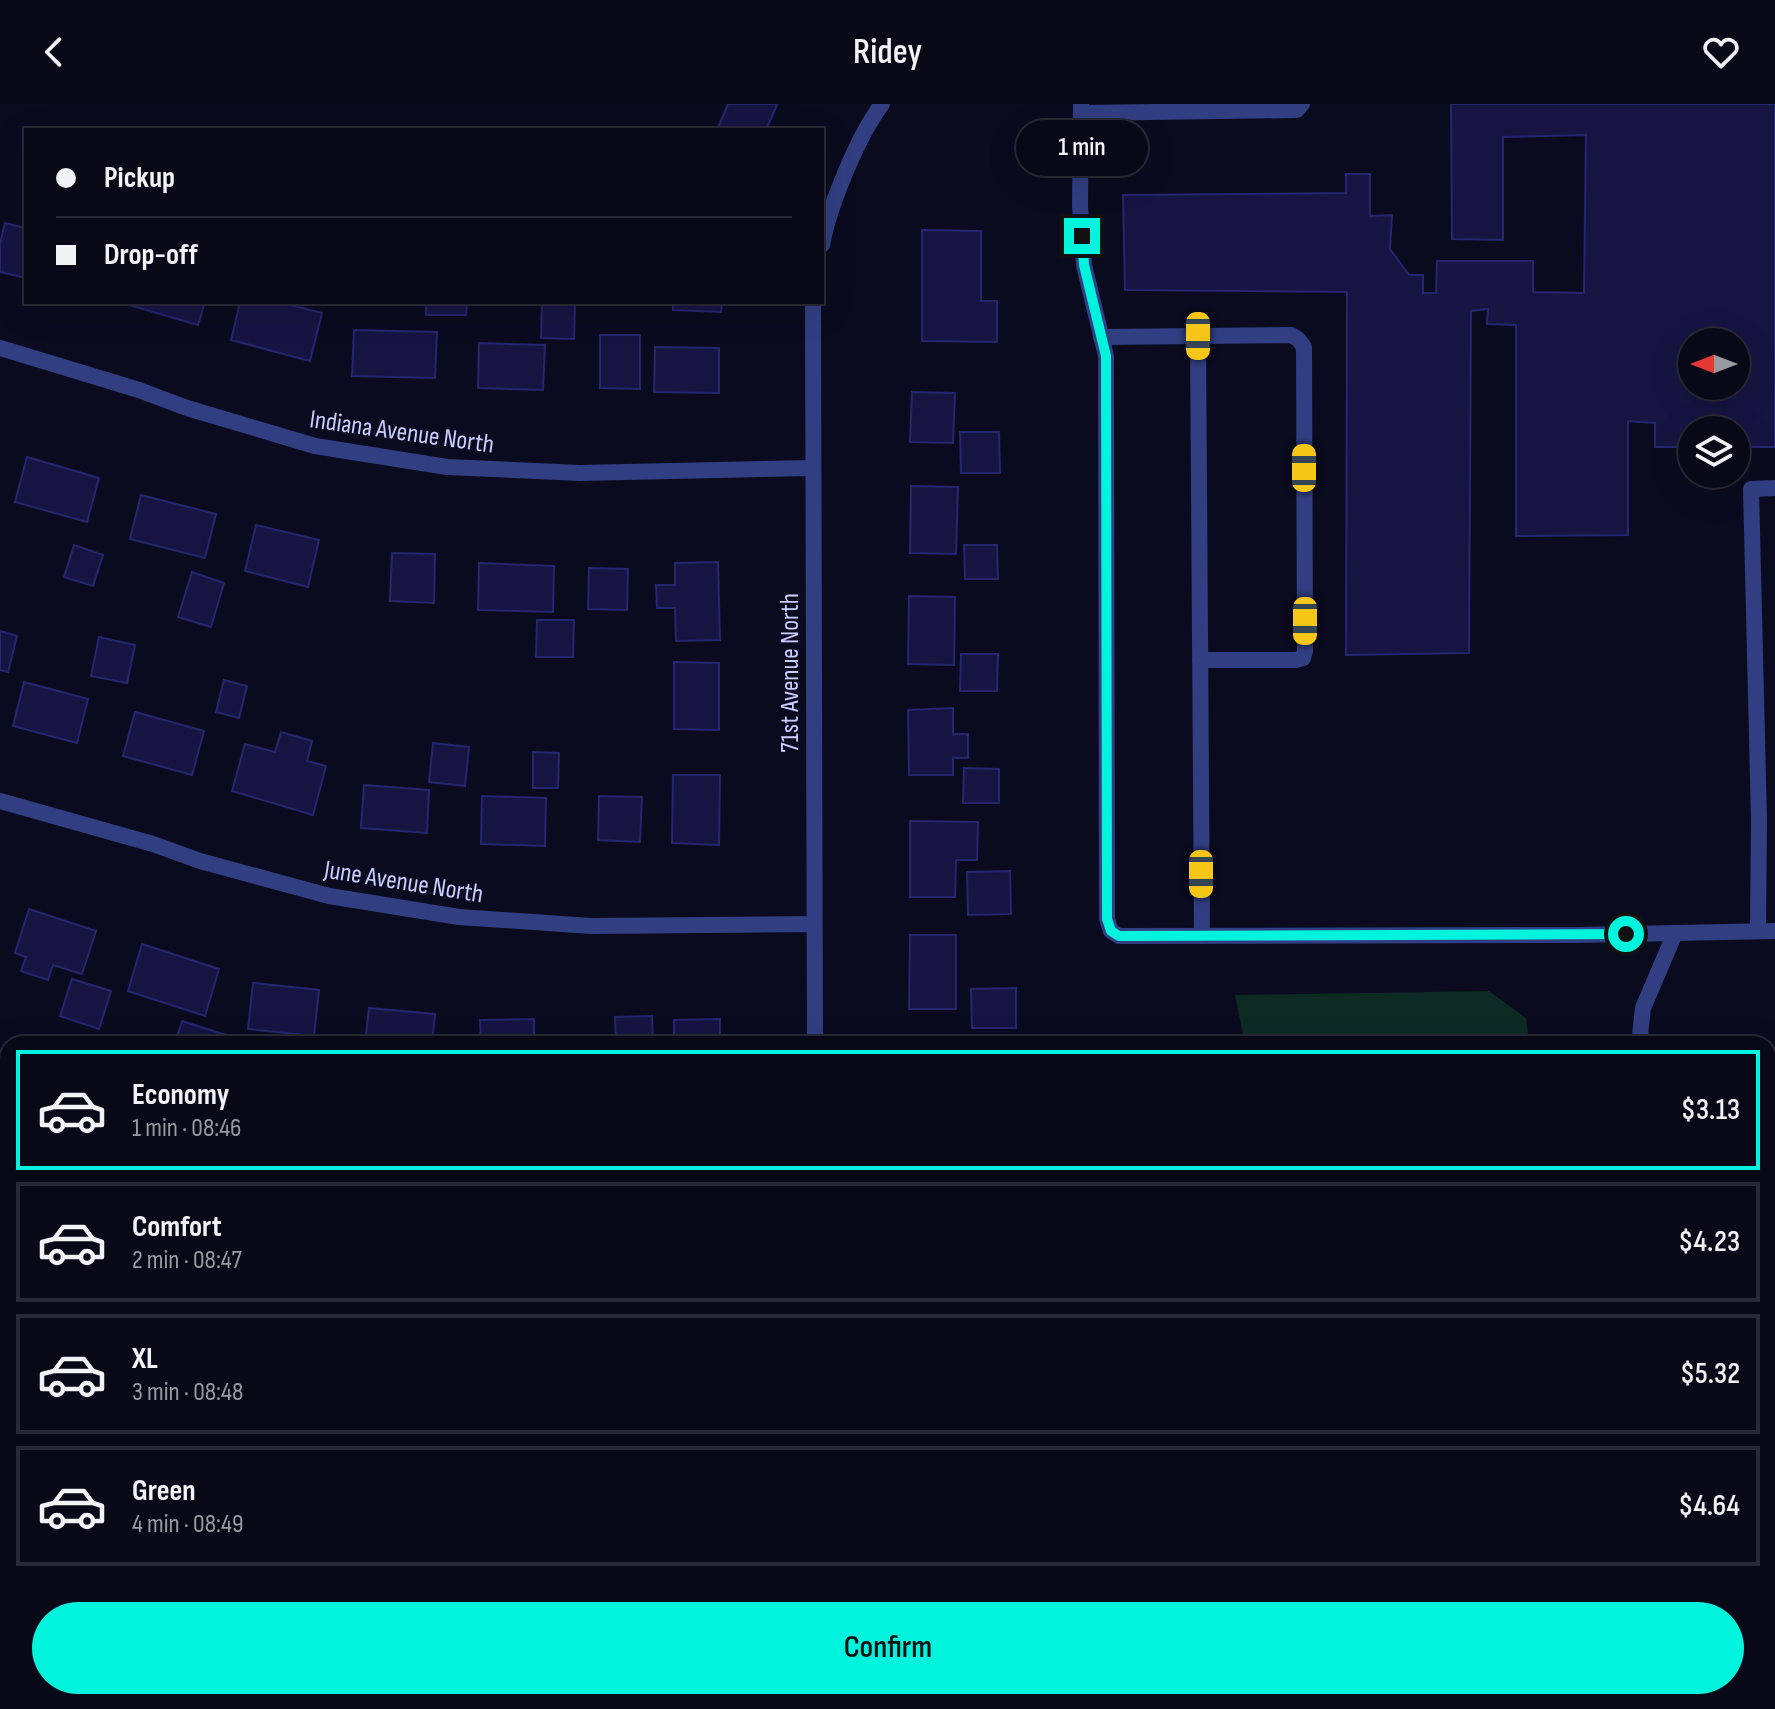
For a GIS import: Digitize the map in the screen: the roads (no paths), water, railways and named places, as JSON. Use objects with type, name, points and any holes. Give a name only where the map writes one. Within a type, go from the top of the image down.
[{"type":"street","points":[[824,239],[842,181],[873,116],[882,104]]},
{"type":"street","points":[[1302,104],[1297,110],[1081,109],[1080,206],[1084,265],[1106,356],[1107,919],[1111,931],[1119,936],[1767,931],[1759,820],[1751,489],[1775,488]]},
{"type":"street","name":"71st Avenue North","points":[[813,304],[815,1036]]},
{"type":"street","points":[[1101,337],[1291,335],[1304,347],[1303,658],[1200,660]]},
{"type":"street","points":[[1198,336],[1202,936]]},
{"type":"street","name":"Indiana Avenue North","points":[[0,348],[315,446],[447,467],[580,473],[812,468]]},
{"type":"street","name":"June Avenue North","points":[[0,801],[329,896],[459,917],[591,926],[813,924]]},
{"type":"street","points":[[1640,1036],[1643,1008],[1675,933]]}]
